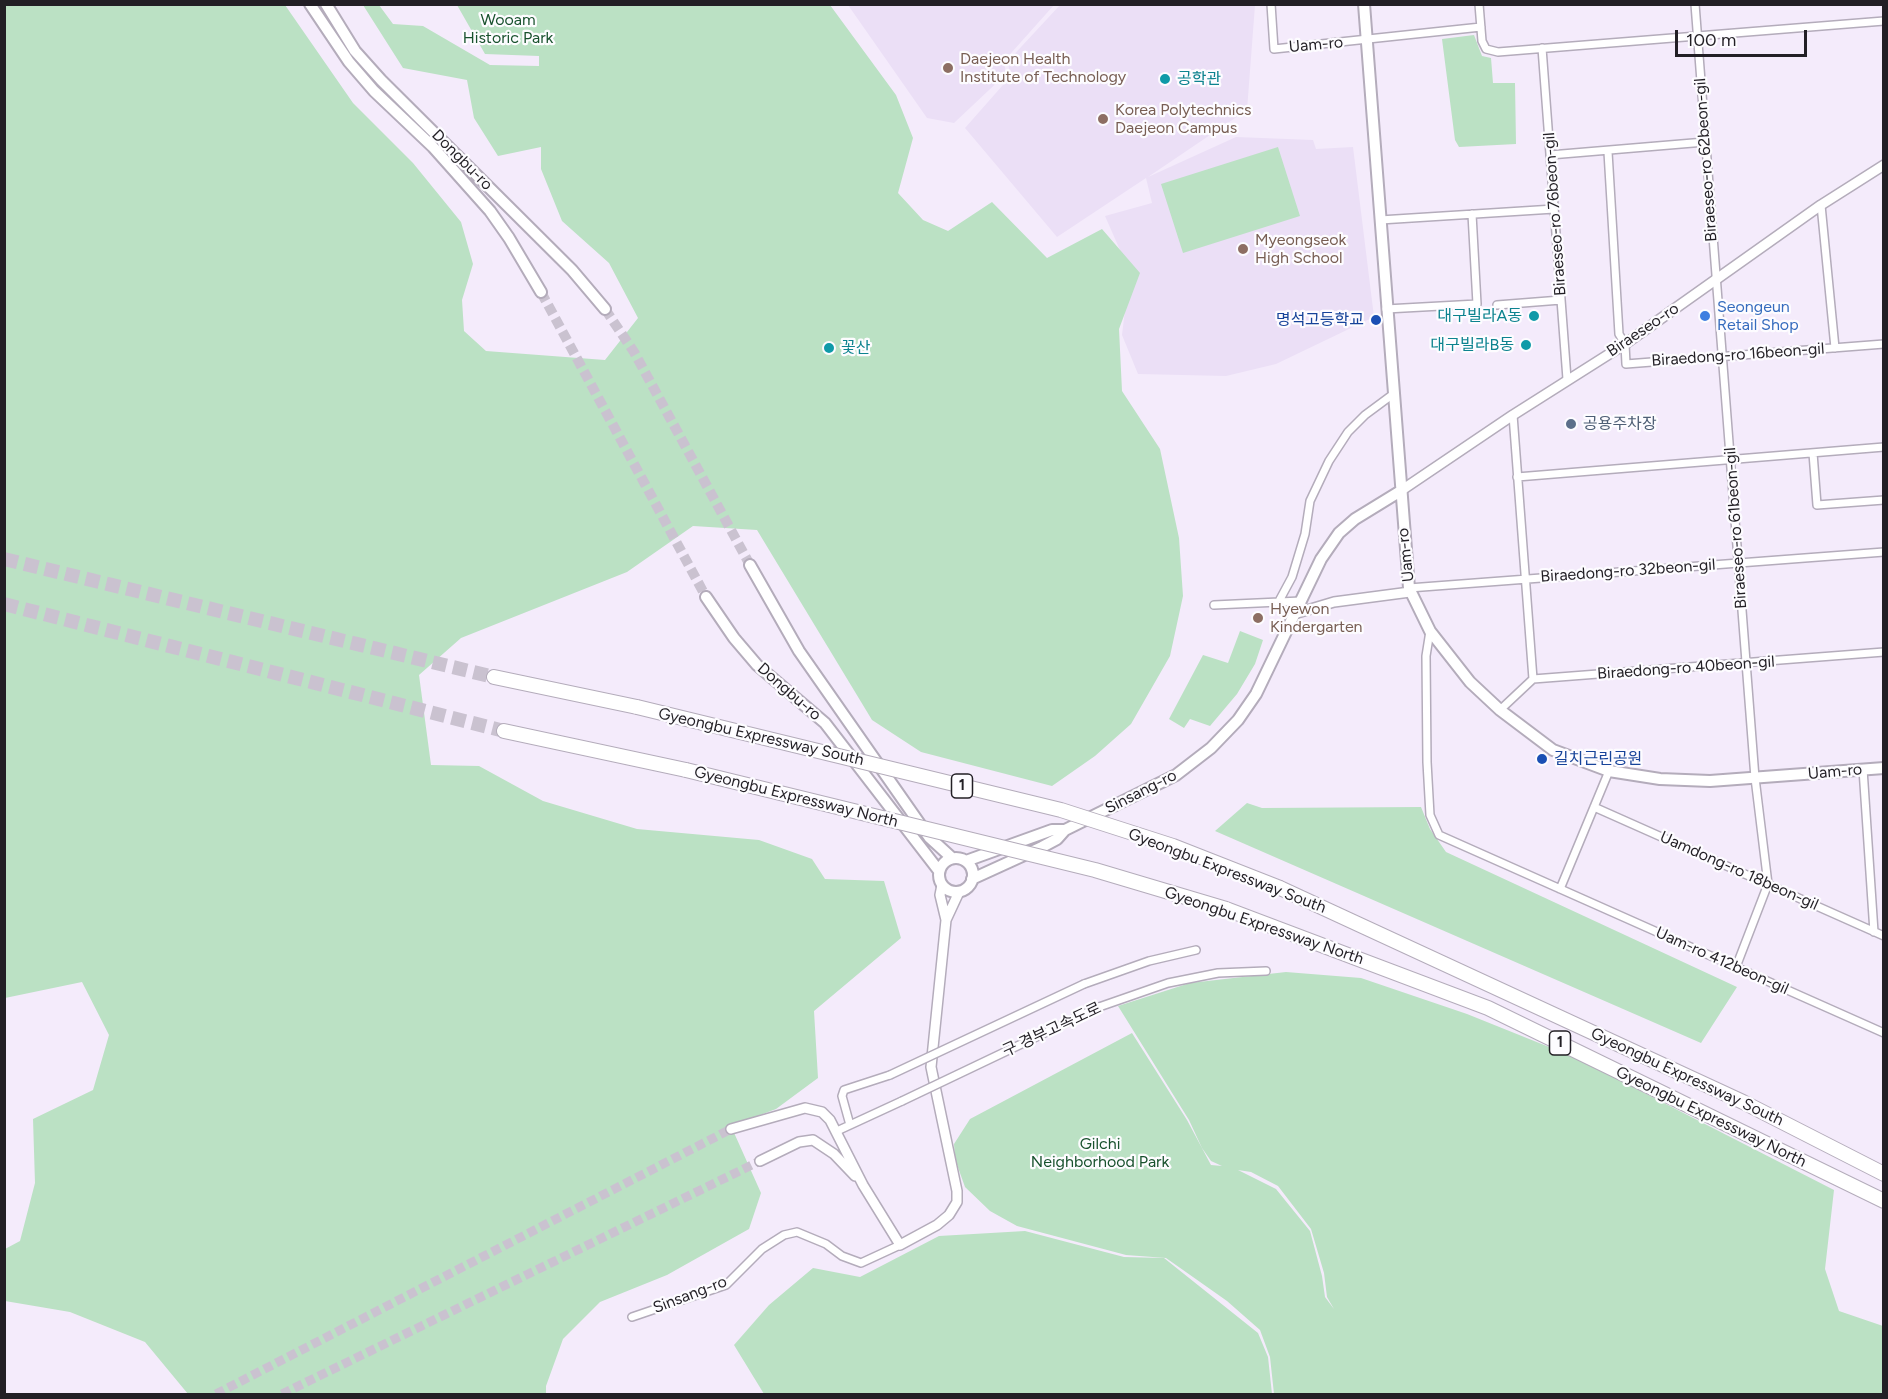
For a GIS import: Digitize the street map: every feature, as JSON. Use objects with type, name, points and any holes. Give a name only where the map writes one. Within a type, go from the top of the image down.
[{"type":"highway","name":"Gyeongbu Expressway South","points":[[494,677],[637,707],[1061,810],[1173,846],[1280,888],[1805,1133],[1884,1174]]},
{"type":"highway","name":"Gyeongbu Expressway North","points":[[504,731],[686,770],[1095,870],[1226,909],[1488,1008],[1884,1201]]},
{"type":"highway","points":[[1805,1133],[1884,1165]]},
{"type":"main road","name":"Dongbu-ro","points":[[310,4],[348,62],[374,91],[433,147],[490,210],[541,292]]},
{"type":"main road","name":"Dongbu-ro","points":[[326,4],[349,42],[381,80],[572,270],[605,309]]},
{"type":"main road","name":"Uam-ro","points":[[1364,4],[1399,492],[1409,590],[1430,631],[1470,682],[1500,710],[1553,750],[1609,771],[1660,779],[1710,781],[1884,768]]},
{"type":"main road","name":"Sinsang-ro","points":[[1065,830],[1176,775],[1211,748],[1238,720],[1256,694],[1321,559],[1338,533],[1354,519],[1399,492]]},
{"type":"main road","name":"Dongbu-ro","points":[[750,565],[799,651],[929,837],[951,858]]},
{"type":"main road","name":"Dongbu-ro","points":[[706,597],[734,638],[757,665],[825,723],[939,871]]},
{"type":"main road","points":[[966,861],[972,869],[972,879],[968,887],[959,891],[949,891],[942,885],[939,871],[943,863],[951,858],[966,861],[1052,830],[1065,830]]},
{"type":"main road","points":[[972,879],[1042,847],[1057,839],[1065,830]]},
{"type":"street","name":"Uam-ro","points":[[1271,4],[1274,49],[1481,27]]},
{"type":"street","points":[[1479,4],[1486,49],[1498,52],[1884,21]]},
{"type":"street","name":"Biraeseo-ro 62beon-gil","points":[[1695,4],[1714,265],[1717,279]]},
{"type":"street","name":"Biraeseo-ro 76beon-gil","points":[[1542,48],[1568,379]]},
{"type":"street","points":[[1550,155],[1608,152],[1706,142]]},
{"type":"street","points":[[1608,152],[1619,334],[1624,344]]},
{"type":"street","name":"Biraeseo-ro","points":[[1399,492],[1624,344],[1821,205],[1884,165]]},
{"type":"street","name":"Biraedong-ro 16beon-gil","points":[[1821,205],[1834,348]]},
{"type":"street","points":[[1380,220],[1554,209]]},
{"type":"street","points":[[1386,309],[1477,304],[1472,214]]},
{"type":"street","name":"Biraeseo-ro 61beon-gil","points":[[1717,279],[1755,778],[1768,884]]},
{"type":"street","points":[[1497,305],[1561,300]]},
{"type":"street","name":"Biraedong-ro 16beon-gil","points":[[1624,344],[1626,364],[1884,344]]},
{"type":"street","points":[[1278,603],[1292,577],[1305,534],[1310,501],[1329,461],[1348,432],[1365,415],[1392,395]]},
{"type":"street","points":[[1500,710],[1533,679],[1513,415]]},
{"type":"street","points":[[1517,477],[1884,447]]},
{"type":"street","points":[[1813,453],[1817,505],[1884,500]]},
{"type":"street","name":"Biraedong-ro 32beon-gil","points":[[1409,590],[1884,552]]},
{"type":"street","points":[[1294,614],[1334,602],[1409,590]]},
{"type":"street","points":[[1214,605],[1301,601]]},
{"type":"street","name":"Uam-ro 412beon-gil","points":[[1430,631],[1426,656],[1427,762],[1430,815],[1439,835],[1884,1033]]},
{"type":"street","name":"Biraedong-ro 40beon-gil","points":[[1533,679],[1884,652]]},
{"type":"street","points":[[1863,770],[1874,932]]},
{"type":"street","points":[[1560,889],[1609,771]]},
{"type":"street","name":"Uamdong-ro 18beon-gil","points":[[1594,807],[1884,936]]},
{"type":"street","points":[[1736,967],[1768,884]]},
{"type":"street","points":[[942,885],[940,895],[945,920]]},
{"type":"street","points":[[945,920],[959,891]]},
{"type":"street","name":"Sinsang-ro","points":[[632,1317],[726,1285],[762,1249],[784,1235],[797,1232],[826,1244],[842,1256],[861,1263],[937,1225],[957,1202],[957,1191],[931,1067],[945,920]]},
{"type":"street","name":"구 경부고속도로","points":[[850,1125],[842,1096],[844,1090],[890,1075],[1084,984],[1149,961],[1196,950]]},
{"type":"street","name":"구 경부고속도로","points":[[837,1131],[1099,1007],[1168,983],[1218,973],[1266,971]]},
{"type":"street","points":[[731,1129],[805,1108],[822,1112],[837,1131],[863,1185],[900,1245]]},
{"type":"street","points":[[760,1161],[799,1142],[813,1140],[834,1154],[863,1185]]},
{"type":"shaded area","name":"Daejeon Health Institute of Technology","points":[[848,5],[1054,5],[1004,61],[1006,74],[954,123],[927,118]]},
{"type":"shaded area","points":[[1060,5],[1255,5],[1247,110],[1148,177],[1236,137],[1313,140],[1316,149],[1353,147],[1374,317],[1276,364],[1226,376],[1138,374],[1122,335],[1127,293],[1134,282],[1105,216],[1152,203],[1146,178],[1057,237],[965,128],[1010,77],[1008,61]]},
{"type":"green space","name":"Wooam Historic Park","points":[[4,5],[285,5],[353,103],[413,163],[461,222],[473,264],[462,300],[464,331],[486,351],[605,360],[638,318],[609,263],[562,221],[541,169],[541,147],[498,156],[474,118],[467,80],[403,68],[363,5],[379,5],[393,24],[423,26],[490,65],[539,66],[539,56],[485,54],[457,5],[830,5],[896,95],[913,138],[898,193],[923,220],[948,231],[992,202],[1047,258],[1102,229],[1140,273],[1119,329],[1122,391],[1160,449],[1179,538],[1183,596],[1170,656],[1131,724],[1095,756],[1052,786],[921,752],[872,720],[757,530],[693,526],[627,572],[461,638],[419,675],[431,765],[479,766],[543,801],[637,829],[759,840],[812,859],[825,879],[884,881],[901,938],[814,1011],[818,1078],[776,1109],[731,1126],[761,1193],[749,1229],[667,1275],[600,1302],[563,1339],[546,1386],[546,1394],[188,1394],[145,1342],[70,1312],[5,1301],[5,1249],[20,1241],[35,1183],[33,1119],[93,1090],[109,1035],[82,982],[5,998]]},
{"type":"green space","points":[[1474,35],[1482,56],[1491,58],[1493,83],[1515,83],[1516,144],[1459,147],[1455,140],[1442,39]]},
{"type":"green space","points":[[1278,147],[1300,216],[1183,253],[1161,184]]},
{"type":"green space","points":[[1240,631],[1263,640],[1255,664],[1237,694],[1210,726],[1190,719],[1184,728],[1169,719],[1203,655],[1228,663]]},
{"type":"green space","points":[[1247,803],[1262,808],[1421,807],[1430,829],[1446,852],[1737,987],[1701,1043],[1215,831]]},
{"type":"green space","name":"Gilchi Neighborhood Park","points":[[1286,972],[1361,978],[1467,1014],[1574,1057],[1834,1190],[1825,1269],[1839,1311],[1883,1326],[1883,1394],[1274,1394],[1270,1357],[1260,1330],[1227,1301],[1166,1258],[1126,1255],[1017,1226],[990,1211],[965,1187],[955,1159],[954,1144],[970,1119],[1132,1033],[1187,1120],[1211,1165],[1222,1166],[1211,1161],[1202,1148],[1189,1120],[1118,1006],[1190,983]],"holes":[[[1238,1170],[1251,1172],[1278,1186],[1311,1229],[1324,1273],[1327,1297],[1334,1309],[1325,1297],[1310,1231],[1276,1189]]]},
{"type":"green space","points":[[1025,1231],[1124,1257],[1164,1258],[1258,1333],[1268,1357],[1272,1394],[764,1394],[734,1345],[769,1305],[813,1268],[860,1277],[939,1236]]},
{"type":"tunnel","points":[[541,292],[706,597]]},
{"type":"tunnel","points":[[605,309],[634,352],[750,565]]},
{"type":"tunnel","points":[[4,559],[494,677]]},
{"type":"tunnel","points":[[4,604],[504,731]]},
{"type":"tunnel","points":[[216,1394],[731,1129]]},
{"type":"tunnel","points":[[282,1394],[760,1161]]},
{"type":"place","name":"Daejeon Health Institute of Technology","points":[[948,68]]},
{"type":"place","name":"공학관","points":[[1165,79]]},
{"type":"place","name":"Korea Polytechnics Daejeon Campus","points":[[1103,119]]},
{"type":"place","name":"Myeongseok High School","points":[[1243,249]]},
{"type":"place","name":"대구빌라A동","points":[[1534,316]]},
{"type":"place","name":"Seongeun Retail Shop","points":[[1705,316]]},
{"type":"place","name":"명석고등학교","points":[[1376,320]]},
{"type":"place","name":"대구빌라B동","points":[[1526,345]]},
{"type":"place","name":"꽃산","points":[[829,348]]},
{"type":"place","name":"공용주차장","points":[[1571,424]]},
{"type":"place","name":"Hyewon Kindergarten","points":[[1258,618]]},
{"type":"place","name":"길치근린공원","points":[[1542,759]]}]
